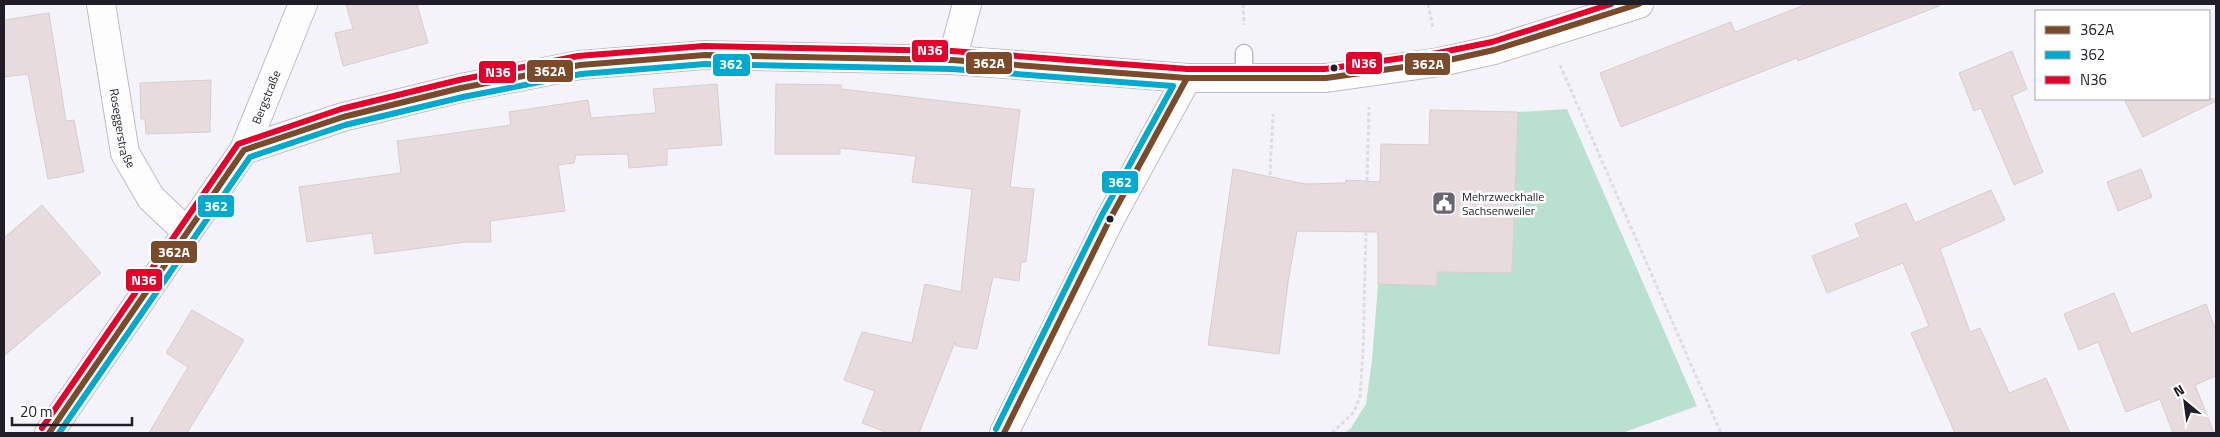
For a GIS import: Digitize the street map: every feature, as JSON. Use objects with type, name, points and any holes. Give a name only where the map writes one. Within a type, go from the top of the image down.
[{"type":"street","name":"Roseggerstraße","points":[[101,4],[125,153],[151,198],[188,232]]},
{"type":"street","name":"Bergstraße","points":[[49,433],[244,150],[303,4]]},
{"type":"street","points":[[952,60],[967,4]]},
{"type":"street","points":[[244,150],[343,117],[461,88],[580,65],[705,55],[952,60],[1187,78],[1244,66],[1276,78],[1326,78],[1440,62],[1494,50],[1639,4]]},
{"type":"street","points":[[1004,433],[1110,219],[1187,78]]},
{"type":"path","points":[[1243,4],[1244,15]]},
{"type":"path","points":[[1428,4],[1434,30]]},
{"type":"path","points":[[1546,34],[1663,295],[1721,433]]},
{"type":"path","points":[[1370,72],[1367,183],[1380,185]]},
{"type":"path","points":[[1270,176],[1276,78]]},
{"type":"path","points":[[1332,433],[1354,412],[1360,396],[1366,232]]},
{"type":"green space","points":[[1567,109],[1697,406],[1622,433],[1344,433],[1351,428],[1366,404],[1372,360],[1378,284],[1437,286],[1437,272],[1512,272],[1518,112]]},
{"type":"building","points":[[346,4],[417,4],[428,43],[343,66],[335,33],[353,29]]},
{"type":"building","points":[[1807,4],[1938,4],[1939,6],[1798,61],[1797,58],[1621,127],[1600,73],[1731,22],[1735,32]]},
{"type":"building","points":[[49,13],[66,121],[74,120],[84,172],[48,179],[28,74],[4,77],[4,20]]},
{"type":"building","points":[[2012,51],[2027,89],[2012,96],[2043,172],[2014,185],[1981,108],[1974,111],[1959,73]]},
{"type":"building","points":[[211,80],[210,132],[146,134],[145,119],[141,119],[140,83]]},
{"type":"building","points":[[717,84],[722,145],[667,149],[667,165],[629,168],[628,154],[576,155],[574,163],[558,165],[565,211],[490,221],[491,242],[466,242],[375,254],[372,233],[307,242],[299,187],[401,173],[397,141],[511,125],[509,112],[588,100],[591,118],[656,113],[653,89]]},
{"type":"building","points":[[776,84],[841,85],[841,89],[1020,110],[1010,187],[1034,189],[1026,262],[1021,262],[1019,281],[993,277],[977,349],[956,346],[955,342],[919,433],[888,433],[862,423],[875,391],[844,380],[862,332],[912,343],[925,284],[961,292],[972,189],[912,182],[916,156],[840,148],[840,154],[775,154]]},
{"type":"building","points":[[2216,99],[2216,101],[2143,137],[2124,100]]},
{"type":"building","points":[[1430,110],[1518,112],[1512,273],[1437,272],[1437,286],[1378,284],[1378,232],[1297,231],[1288,282],[1279,354],[1208,345],[1233,169],[1305,184],[1346,183],[1346,180],[1380,182],[1381,144],[1429,145]]},
{"type":"building","points":[[2141,169],[2152,197],[2118,211],[2107,182]]},
{"type":"building","points":[[1991,190],[2005,220],[1940,249],[1970,332],[1980,328],[2009,393],[2046,378],[2070,433],[1955,433],[1911,333],[1929,326],[1903,263],[1827,293],[1812,256],[1860,237],[1855,224],[1906,203],[1915,223]]},
{"type":"building","points":[[42,205],[101,273],[4,356],[4,238]]},
{"type":"building","points":[[2114,293],[2131,334],[2206,304],[2216,331],[2216,376],[2195,385],[2214,433],[2173,433],[2160,399],[2126,412],[2098,342],[2079,350],[2064,314]]},
{"type":"building","points":[[192,310],[244,340],[187,433],[149,433],[188,367],[166,353]]},
{"type":"transit line","name":"N36","points":[[42,428],[238,144],[341,109],[459,80],[578,56],[704,46],[952,51],[1187,69],[1325,69],[1438,53],[1492,42],[1611,4]]},
{"type":"transit line","name":"362A","points":[[49,433],[244,150],[343,117],[461,88],[580,65],[705,55],[952,60],[1187,78],[1326,78],[1440,62],[1494,50],[1639,4]]},
{"type":"transit line","name":"362","points":[[59,433],[250,157],[345,125],[463,97],[581,74],[705,64],[952,69],[1173,86],[1102,215],[996,429]]},
{"type":"transit line","name":"362A","points":[[1004,433],[1110,219],[1187,78]]},
{"type":"place","name":"Mehrzweckhalle Sachsenweiler","points":[[1444,203]]}]
